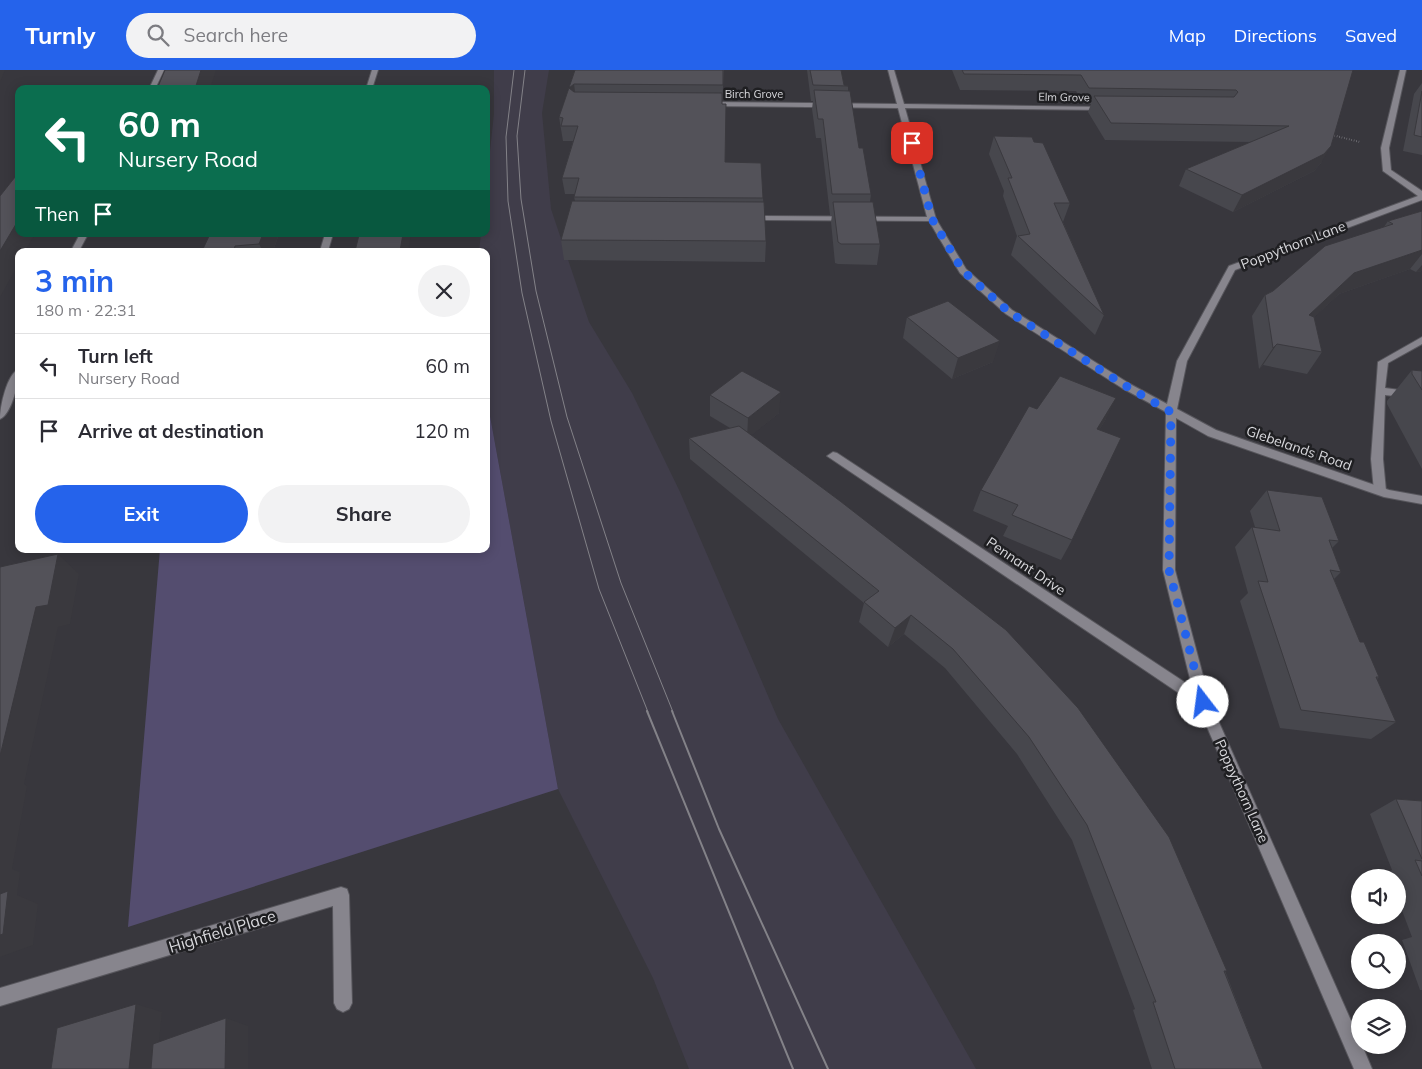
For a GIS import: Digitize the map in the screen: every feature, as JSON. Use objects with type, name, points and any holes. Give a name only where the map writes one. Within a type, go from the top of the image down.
[{"type":"street","points":[[154,85],[161,70]]},
{"type":"street","points":[[371,85],[375,70]]},
{"type":"street","name":"Glebelands Road","points":[[891,70],[932,219],[963,271],[1009,312],[1126,386],[1212,433],[1380,491],[1422,500]]},
{"type":"street","points":[[1403,70],[1385,148],[1387,171],[1422,196]]},
{"type":"street","name":"Birch Grove","points":[[695,104],[902,105]]},
{"type":"street","name":"Elm Grove","points":[[902,105],[1118,108]]},
{"type":"street","name":"Poppythorn Lane","points":[[1363,1069],[1203,702],[1169,570],[1171,412],[1182,361],[1232,268],[1422,196]]},
{"type":"street","points":[[743,218],[932,219]]},
{"type":"street","points":[[1380,491],[1377,459],[1383,362],[1422,340]]},
{"type":"street","points":[[1,409],[15,380]]},
{"type":"street","points":[[1380,391],[1422,396]]},
{"type":"street","name":"Pennant Drive","points":[[833,456],[1203,702]]},
{"type":"street","name":"Highfield Place","points":[[0,997],[340,895],[344,1003]]},
{"type":"path","points":[[1329,134],[1385,148]]},
{"type":"shaded area","points":[[494,70],[549,70],[542,113],[551,209],[589,322],[632,393],[680,492],[778,719],[976,1069],[689,1069],[653,978],[558,789],[490,416],[490,248],[479,248],[481,237],[490,237],[490,151],[494,114]]},
{"type":"shaded area","points":[[490,416],[558,789],[128,927],[160,553],[490,553]]},
{"type":"building","points":[[165,70],[201,70],[196,85],[159,85]]},
{"type":"building","points":[[575,70],[723,70],[723,85],[574,84],[569,88],[574,92],[722,93],[722,104],[726,104],[725,162],[761,163],[763,198],[574,197],[579,178],[562,178],[578,126],[561,126],[563,118],[559,117]]},
{"type":"building","points":[[810,70],[841,70],[844,85],[848,86],[813,85]]},
{"type":"building","points":[[962,70],[1353,70],[1331,146],[1324,154],[1242,195],[1186,169],[1289,126],[1111,123],[1094,96],[1234,97],[1238,92],[1236,90],[1089,88],[1081,75],[964,74]]},
{"type":"building","points":[[814,90],[850,91],[859,148],[863,148],[871,194],[832,194],[823,119],[818,119]]},
{"type":"building","points":[[1422,91],[1422,137],[1414,135]]},
{"type":"building","points":[[994,136],[1032,137],[1034,142],[1043,143],[1070,203],[1054,203],[1104,315],[1018,236],[1030,234],[1008,178],[1012,178]]},
{"type":"building","points":[[15,177],[15,226],[0,251],[0,196]]},
{"type":"building","points":[[572,201],[764,202],[766,241],[561,240]]},
{"type":"building","points":[[833,202],[873,202],[880,244],[841,244],[838,242]]},
{"type":"building","points":[[1422,211],[1422,250],[1354,273],[1309,315],[1314,317],[1322,352],[1277,344],[1273,348],[1265,295],[1273,291],[1325,246],[1393,224],[1388,221]]},
{"type":"building","points":[[209,237],[262,237],[259,244],[235,246],[235,248],[203,248]]},
{"type":"building","points":[[358,237],[402,237],[401,248],[356,248]]},
{"type":"building","points":[[948,301],[1000,341],[958,358],[907,317]]},
{"type":"building","points":[[1412,370],[1422,371],[1422,390],[1412,374]]},
{"type":"building","points":[[742,371],[781,392],[748,418],[710,395]]},
{"type":"building","points":[[1060,376],[1116,398],[1097,429],[1121,438],[1072,540],[1012,515],[1018,505],[981,490],[1029,406],[1037,409]]},
{"type":"building","points":[[739,426],[840,501],[1006,630],[1078,708],[1169,837],[1227,971],[1224,971],[1263,1069],[1175,1069],[1153,1002],[1156,1002],[1087,825],[1029,737],[953,649],[911,615],[895,628],[864,602],[879,591],[689,438]]},
{"type":"building","points":[[1267,490],[1322,497],[1339,541],[1329,540],[1341,572],[1330,570],[1360,642],[1364,642],[1379,677],[1376,677],[1396,722],[1301,710],[1258,581],[1268,582],[1252,527],[1280,531]]},
{"type":"building","points":[[58,554],[48,605],[36,607],[0,756],[0,567]]},
{"type":"building","points":[[1396,799],[1422,801],[1422,859]]},
{"type":"building","points":[[1415,860],[1422,861],[1422,876]]},
{"type":"building","points":[[8,891],[3,934],[0,935],[0,894]]},
{"type":"building","points":[[136,1004],[129,1069],[51,1069],[57,1028]]},
{"type":"building","points":[[226,1018],[225,1069],[151,1069],[153,1044]]},
{"type":"tram line","points":[[514,70],[506,137],[508,201],[522,293],[551,421],[599,589],[648,712]]},
{"type":"tram line","points":[[525,70],[517,136],[521,199],[536,291],[567,417],[621,583],[673,712]]},
{"type":"tram line","points":[[647,711],[793,1069]]},
{"type":"tram line","points":[[672,711],[719,829],[828,1069]]},
{"type":"route","points":[[912,143],[932,219],[963,271],[1009,312],[1126,386],[1171,412],[1169,570],[1203,702]]}]
